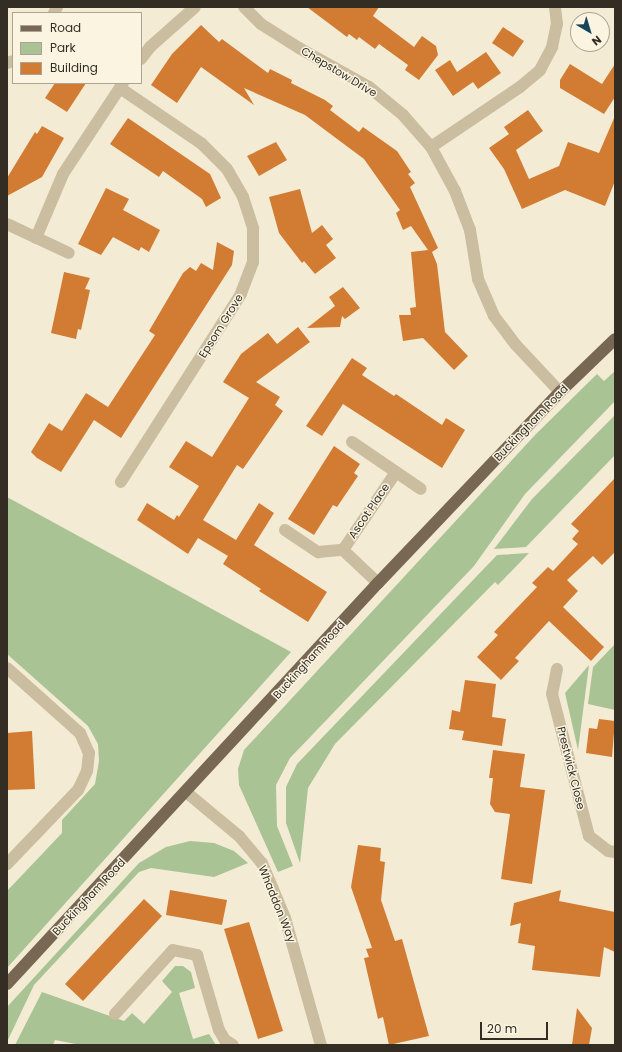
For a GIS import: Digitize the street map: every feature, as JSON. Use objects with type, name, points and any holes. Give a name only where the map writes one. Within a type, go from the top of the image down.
[{"type":"main road","name":"Buckingham Road","points":[[7,984],[378,583],[587,364],[615,338]]},
{"type":"street","points":[[142,58],[150,47],[195,7]]},
{"type":"street","name":"Chepstow Drive","points":[[244,7],[261,24],[299,48],[369,87],[403,115],[431,148],[458,198],[470,230],[478,279],[494,316],[516,345],[560,392]]},
{"type":"street","points":[[431,148],[520,87],[540,70],[552,47],[557,24],[555,7]]},
{"type":"street","name":"Epsom Grove","points":[[36,238],[63,174],[122,85],[202,144],[227,169],[243,197],[253,228],[253,262],[241,294],[121,482]]},
{"type":"street","points":[[7,224],[69,253]]},
{"type":"street","name":"Ascot Place","points":[[352,442],[421,489]]},
{"type":"street","name":"Ascot Place","points":[[343,550],[396,472]]},
{"type":"street","name":"Ascot Place","points":[[285,530],[318,552],[343,550],[378,583]]},
{"type":"street","points":[[7,668],[80,733],[89,753],[87,772],[78,790],[7,864]]},
{"type":"street","name":"Prestwick Close","points":[[557,669],[552,694],[588,836],[608,851],[615,852]]},
{"type":"street","name":"Whaddon Way","points":[[186,792],[239,836],[262,863],[285,918],[318,1044]]},
{"type":"street","points":[[115,1014],[173,950],[197,955],[219,1030],[225,1040],[233,1045]]},
{"type":"green space","points":[[615,371],[615,401],[525,494],[474,566],[290,758],[276,785],[277,826],[293,866],[278,872],[239,785],[238,769],[244,750],[536,434],[597,374],[604,381]]},
{"type":"green space","points":[[615,415],[615,455],[526,547],[494,549],[532,499]]},
{"type":"green space","points":[[7,497],[291,652],[7,968],[7,891],[62,833],[62,820],[95,784],[99,761],[98,744],[88,726],[7,654]]},
{"type":"green space","points":[[529,553],[498,585],[495,582],[335,744],[308,788],[300,863],[286,823],[286,787],[297,764],[497,555]]},
{"type":"green space","points":[[615,644],[615,710],[588,704],[593,667]]},
{"type":"green space","points":[[589,665],[578,750],[565,693]]},
{"type":"green space","points":[[190,841],[214,843],[234,851],[248,863],[214,877],[151,868],[139,872],[34,985],[7,1042],[7,1007],[139,863],[166,847]]},
{"type":"green space","points":[[175,966],[183,966],[191,972],[195,988],[179,993],[193,1039],[209,1034],[216,1045],[81,1045],[55,1040],[53,1045],[15,1045],[42,992],[124,1021],[132,1013],[144,1024],[172,992],[162,981]]},
{"type":"building","points":[[307,7],[379,7],[373,16],[414,47],[422,36],[436,46],[438,55],[419,80],[405,70],[408,65],[379,44],[375,49],[359,37],[357,40],[349,34],[347,37]]},
{"type":"building","points":[[201,25],[219,42],[222,39],[268,73],[270,69],[292,80],[291,83],[325,100],[333,106],[330,110],[359,132],[363,127],[397,151],[411,172],[408,174],[415,183],[410,187],[438,248],[432,252],[437,264],[445,332],[468,356],[454,370],[423,338],[403,341],[399,315],[411,315],[410,308],[416,307],[411,252],[428,250],[411,226],[403,230],[396,213],[400,210],[364,159],[305,115],[244,88],[254,105],[201,67],[177,103],[151,85],[172,54]]},
{"type":"building","points":[[503,27],[524,41],[513,57],[492,43]]},
{"type":"building","points":[[486,52],[501,73],[478,89],[473,82],[453,96],[435,70],[450,60],[457,72]]},
{"type":"building","points":[[570,64],[602,84],[615,64],[615,97],[604,114],[560,88],[560,80]]},
{"type":"building","points":[[54,84],[85,84],[67,112],[45,98]]},
{"type":"building","points":[[528,110],[543,131],[516,150],[529,179],[559,166],[568,142],[599,153],[615,116],[615,181],[605,206],[565,190],[522,209],[504,169],[489,148],[509,134],[504,127]]},
{"type":"building","points":[[128,118],[210,174],[221,198],[206,207],[202,199],[163,171],[159,177],[110,144]]},
{"type":"building","points":[[42,126],[64,138],[42,177],[7,196],[7,178],[35,132],[37,134]]},
{"type":"building","points":[[276,142],[287,160],[259,176],[247,156]]},
{"type":"building","points":[[106,188],[129,199],[123,210],[160,230],[149,252],[141,247],[139,251],[113,237],[101,255],[78,244]]},
{"type":"building","points":[[300,189],[312,233],[322,225],[333,239],[326,245],[336,258],[315,274],[304,261],[302,263],[279,233],[269,197]]},
{"type":"building","points":[[217,242],[234,251],[232,265],[121,438],[94,420],[61,472],[37,458],[31,452],[49,423],[62,431],[86,393],[108,407],[155,335],[149,331],[183,273],[190,267],[196,271],[201,263],[213,270]]},
{"type":"building","points":[[64,272],[90,278],[85,289],[90,290],[81,330],[78,329],[76,339],[51,333]]},
{"type":"building","points":[[343,287],[360,308],[345,319],[342,316],[340,327],[307,328],[335,306],[329,297]]},
{"type":"building","points":[[298,327],[310,342],[256,382],[280,397],[275,405],[283,411],[243,469],[237,465],[203,520],[236,540],[259,503],[274,513],[254,545],[327,592],[308,622],[259,591],[261,589],[223,564],[228,556],[198,538],[188,554],[137,520],[147,503],[174,520],[177,515],[179,517],[199,486],[169,467],[186,441],[212,457],[249,398],[223,382],[241,354],[268,333],[277,344]]},
{"type":"building","points":[[352,358],[367,368],[362,375],[394,396],[396,394],[442,425],[446,418],[465,430],[442,468],[343,404],[322,436],[306,426]]},
{"type":"building","points":[[334,446],[360,464],[354,473],[358,476],[337,507],[333,505],[314,535],[288,519]]},
{"type":"building","points":[[615,478],[615,552],[602,565],[593,556],[567,580],[578,591],[563,607],[604,647],[591,661],[549,621],[515,658],[519,661],[501,680],[477,657],[498,635],[494,632],[537,587],[532,583],[548,567],[553,571],[578,544],[572,539],[579,531],[571,524]]},
{"type":"building","points":[[465,680],[496,684],[492,717],[506,719],[502,746],[462,740],[464,731],[449,729],[452,710],[460,712]]},
{"type":"building","points":[[599,719],[615,721],[612,757],[586,753],[589,728],[597,729]]},
{"type":"building","points":[[32,731],[35,789],[7,790],[7,733]]},
{"type":"building","points":[[493,750],[525,754],[520,787],[545,790],[532,884],[501,879],[510,814],[495,812],[490,804],[493,778],[489,778]]},
{"type":"building","points":[[358,845],[381,848],[380,861],[385,862],[381,900],[395,941],[402,939],[429,1036],[389,1045],[383,1017],[378,1019],[364,958],[369,957],[366,949],[372,948],[351,887]]},
{"type":"building","points":[[170,890],[227,900],[222,925],[166,915]]},
{"type":"building","points":[[561,890],[559,901],[615,912],[615,952],[604,947],[600,977],[532,970],[535,946],[518,943],[521,923],[510,926],[514,903]]},
{"type":"building","points":[[144,899],[162,916],[83,1001],[65,984]]},
{"type":"building","points":[[249,922],[283,1031],[258,1039],[224,929]]},
{"type":"building","points":[[577,1008],[592,1028],[589,1045],[572,1045]]}]
